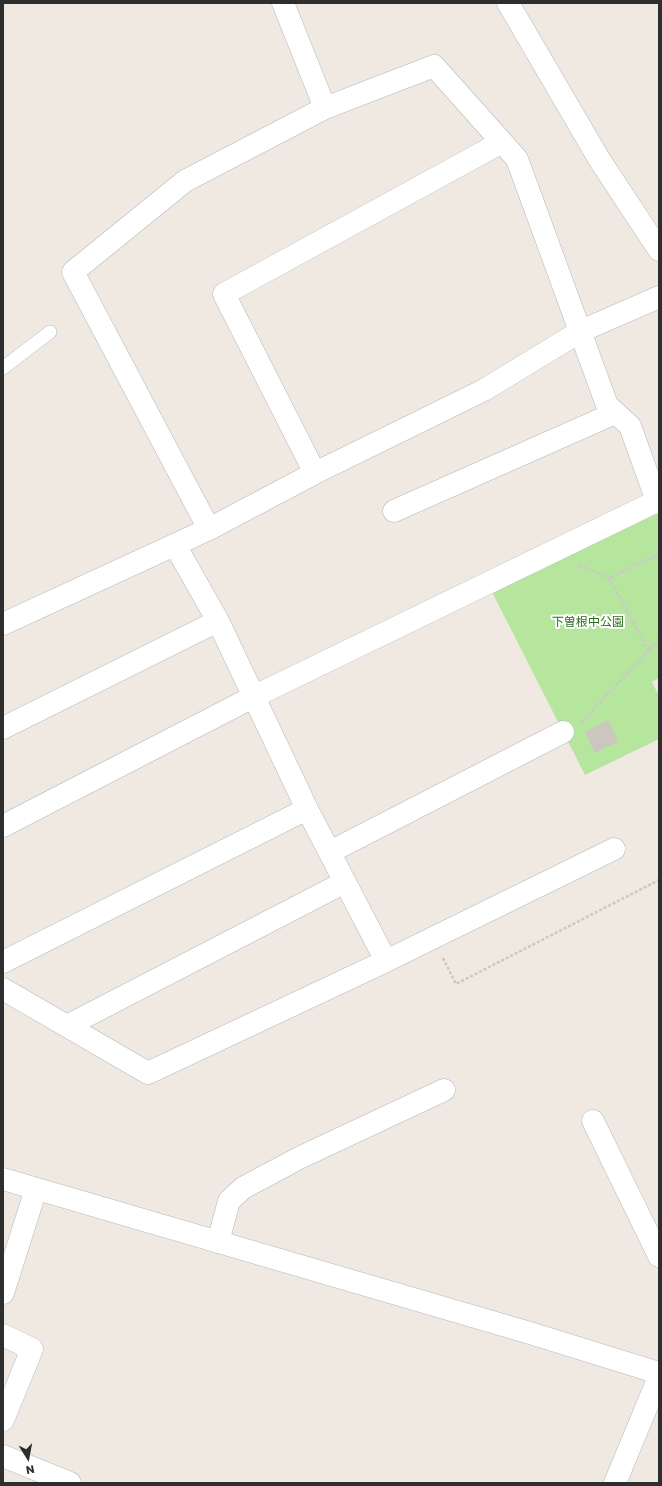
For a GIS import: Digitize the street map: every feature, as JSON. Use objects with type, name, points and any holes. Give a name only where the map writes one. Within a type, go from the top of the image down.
[{"type":"street","points":[[283,3],[325,108]]},
{"type":"street","points":[[508,3],[599,159],[659,250]]},
{"type":"street","points":[[3,826],[253,697],[658,503],[630,426],[607,405],[517,160],[434,66],[325,108],[186,181],[73,272],[209,529]]},
{"type":"street","points":[[315,473],[224,294],[502,142]]},
{"type":"street","points":[[3,624],[209,529],[315,473],[484,390],[581,331],[659,297]]},
{"type":"street","points":[[394,511],[615,413]]},
{"type":"street","points":[[176,545],[218,621],[307,809],[386,961]]},
{"type":"street","points":[[3,728],[218,621]]},
{"type":"street","points":[[330,852],[563,732]]},
{"type":"street","points":[[3,962],[307,809]]},
{"type":"street","points":[[3,989],[148,1073],[386,961],[614,849]]},
{"type":"street","points":[[67,1026],[345,882]]},
{"type":"street","points":[[218,1242],[229,1201],[243,1188],[299,1158],[444,1090]]},
{"type":"street","points":[[594,1121],[659,1256]]},
{"type":"street","points":[[3,1179],[522,1331],[659,1373]]},
{"type":"street","points":[[3,1293],[36,1189]]},
{"type":"street","points":[[3,1335],[32,1349],[3,1420]]},
{"type":"street","points":[[615,1483],[659,1378]]},
{"type":"street","points":[[3,1456],[70,1483]]},
{"type":"lane","points":[[3,368],[50,332]]},
{"type":"path","points":[[609,578],[659,554]]},
{"type":"path","points":[[573,562],[609,578],[649,651]]},
{"type":"path","points":[[563,732],[583,722],[659,639]]},
{"type":"path","points":[[433,938],[456,984],[659,880]]},
{"type":"green space","name":"下曽根中公園","points":[[654,509],[659,517],[659,678],[652,682],[659,696],[659,739],[585,775],[491,590]]},
{"type":"building","points":[[608,720],[618,742],[595,753],[585,732]]}]
